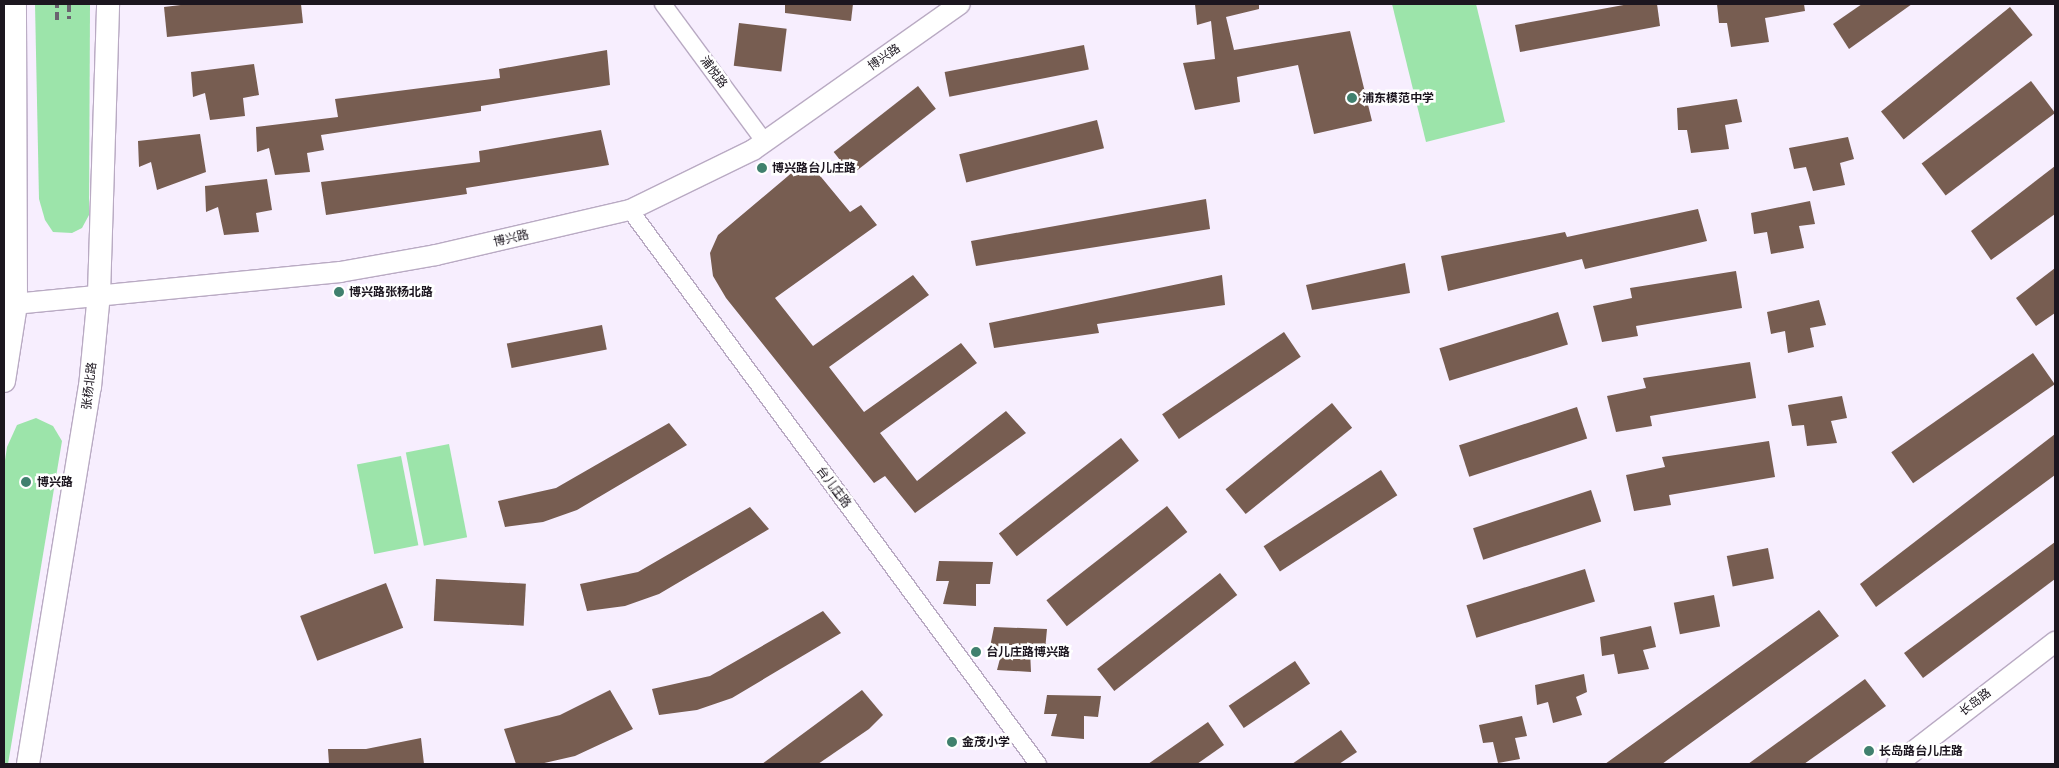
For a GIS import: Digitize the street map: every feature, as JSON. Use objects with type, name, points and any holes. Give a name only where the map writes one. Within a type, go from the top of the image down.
[{"type":"main road","points":[[4,381],[10,304],[15,4]]},
{"type":"main road","name":"张杨北路","points":[[28,764],[63,569],[90,387],[99,294],[108,4]]},
{"type":"street","name":"浦悦路","points":[[663,4],[764,141]]},
{"type":"street","name":"博兴路","points":[[10,304],[340,272],[436,255],[630,210],[764,141],[960,4]]},
{"type":"street","name":"台儿庄路","points":[[630,210],[1038,764]]},
{"type":"street","name":"长岛路","points":[[1897,764],[2055,642]]},
{"type":"green space","points":[[35,4],[90,4],[89,215],[82,228],[72,233],[53,232],[45,220],[39,199]]},
{"type":"green space","points":[[1392,4],[1476,4],[1505,122],[1426,142]]},
{"type":"green space","points":[[36,418],[53,426],[62,441],[8,764],[4,764],[4,467],[7,447],[17,425]]},
{"type":"green space","points":[[449,444],[467,537],[424,546],[406,452]]},
{"type":"green space","points":[[401,456],[418,545],[374,554],[357,465]]},
{"type":"building","points":[[189,4],[301,4],[303,23],[167,37],[164,7]]},
{"type":"building","points":[[785,4],[853,4],[851,21],[785,13]]},
{"type":"building","points":[[1195,4],[1259,4],[1259,9],[1226,17],[1234,50],[1350,31],[1372,121],[1314,134],[1298,65],[1237,77],[1240,102],[1195,110],[1183,63],[1215,59],[1211,21],[1197,25]]},
{"type":"building","points":[[1629,4],[1657,4],[1660,26],[1520,52],[1515,25]]},
{"type":"building","points":[[1717,4],[1804,4],[1805,11],[1765,18],[1769,42],[1731,47],[1727,23],[1719,23]]},
{"type":"building","points":[[1862,4],[1912,4],[1849,49],[1833,24]]},
{"type":"building","points":[[2010,7],[2033,35],[1904,139],[1881,111]]},
{"type":"building","points":[[739,23],[787,29],[781,72],[734,66]]},
{"type":"building","points":[[1084,45],[1089,70],[949,97],[945,72]]},
{"type":"building","points":[[607,50],[610,85],[481,106],[481,111],[321,135],[324,150],[307,153],[310,172],[275,175],[269,148],[257,152],[256,127],[338,117],[335,99],[500,78],[499,69]]},
{"type":"building","points":[[254,64],[259,95],[243,98],[245,116],[210,120],[205,93],[193,97],[191,72]]},
{"type":"building","points":[[2031,81],[2055,113],[1946,195],[1922,163]]},
{"type":"building","points":[[918,86],[936,109],[852,175],[834,152]]},
{"type":"building","points":[[1737,99],[1742,122],[1725,125],[1729,149],[1691,153],[1687,130],[1678,130],[1677,108]]},
{"type":"building","points":[[1097,120],[1104,148],[966,182],[959,154]]},
{"type":"building","points":[[601,130],[609,165],[466,188],[467,194],[326,215],[321,182],[480,162],[479,151]]},
{"type":"building","points":[[200,134],[206,172],[157,190],[151,162],[139,167],[138,141]]},
{"type":"building","points":[[1848,137],[1854,159],[1840,163],[1845,185],[1813,191],[1806,167],[1794,169],[1789,148]]},
{"type":"building","points":[[807,160],[850,212],[861,205],[877,225],[775,298],[813,346],[913,275],[929,295],[829,367],[864,412],[961,343],[977,363],[880,433],[917,481],[1006,411],[1026,433],[915,513],[885,476],[874,483],[726,298],[713,276],[710,253],[718,235]]},
{"type":"building","points":[[2055,166],[2055,214],[1991,260],[1971,231]]},
{"type":"building","points":[[267,179],[272,210],[256,213],[259,232],[224,235],[218,207],[206,212],[205,186]]},
{"type":"building","points":[[1206,199],[1210,229],[976,266],[971,241]]},
{"type":"building","points":[[1810,201],[1815,224],[1799,226],[1804,248],[1771,254],[1767,232],[1754,234],[1751,213]]},
{"type":"building","points":[[1698,209],[1707,241],[1585,269],[1582,259],[1448,291],[1441,256],[1565,232],[1567,237]]},
{"type":"building","points":[[1405,263],[1410,293],[1312,310],[1306,285]]},
{"type":"building","points":[[2055,268],[2055,313],[2036,326],[2016,298]]},
{"type":"building","points":[[1736,271],[1742,308],[1636,326],[1638,336],[1602,342],[1593,306],[1632,298],[1630,288]]},
{"type":"building","points":[[1222,275],[1225,305],[1097,324],[1099,333],[994,348],[989,323]]},
{"type":"building","points":[[1819,300],[1826,325],[1810,328],[1814,347],[1788,353],[1785,331],[1771,334],[1767,312]]},
{"type":"building","points":[[1558,312],[1568,345],[1449,381],[1439,348]]},
{"type":"building","points":[[602,325],[607,350],[512,368],[507,344]]},
{"type":"building","points":[[1284,332],[1301,357],[1179,439],[1162,414]]},
{"type":"building","points":[[2033,353],[2055,384],[1913,483],[1891,452]]},
{"type":"building","points":[[1750,362],[1756,398],[1650,416],[1652,426],[1616,432],[1607,396],[1646,388],[1643,378]]},
{"type":"building","points":[[1842,396],[1847,418],[1831,421],[1837,443],[1807,446],[1804,425],[1792,426],[1788,405]]},
{"type":"building","points":[[1332,403],[1352,428],[1246,514],[1226,489]]},
{"type":"building","points":[[1577,407],[1587,438],[1469,477],[1459,445]]},
{"type":"building","points":[[669,423],[687,445],[577,510],[543,522],[505,527],[498,501],[556,488]]},
{"type":"building","points":[[2055,434],[2055,475],[1876,607],[1860,584]]},
{"type":"building","points":[[1121,438],[1139,461],[1017,556],[999,533]]},
{"type":"building","points":[[1769,441],[1775,477],[1669,495],[1671,505],[1634,511],[1626,475],[1665,467],[1662,457]]},
{"type":"building","points":[[1381,470],[1397,495],[1280,571],[1264,546]]},
{"type":"building","points":[[1591,490],[1601,521],[1483,560],[1473,528]]},
{"type":"building","points":[[1167,506],[1187,532],[1067,626],[1046,600]]},
{"type":"building","points":[[750,507],[769,529],[659,594],[625,606],[587,611],[580,584],[638,572]]},
{"type":"building","points":[[2055,542],[2055,579],[1923,678],[1904,653]]},
{"type":"building","points":[[1768,548],[1774,578],[1733,586],[1727,556]]},
{"type":"building","points":[[939,561],[993,562],[990,584],[976,584],[976,606],[943,604],[949,581],[936,581]]},
{"type":"building","points":[[1585,569],[1595,602],[1476,638],[1466,605]]},
{"type":"building","points":[[1220,573],[1237,595],[1114,691],[1097,669]]},
{"type":"building","points":[[436,579],[526,584],[524,626],[434,621]]},
{"type":"building","points":[[386,583],[403,628],[317,661],[300,616]]},
{"type":"building","points":[[1714,595],[1720,626],[1680,634],[1674,603]]},
{"type":"building","points":[[1819,610],[1839,636],[1662,764],[1605,764]]},
{"type":"building","points":[[823,611],[841,633],[732,698],[697,710],[659,715],[652,689],[710,676]]},
{"type":"building","points":[[1651,626],[1656,647],[1643,650],[1649,669],[1618,674],[1614,654],[1602,656],[1600,637]]},
{"type":"building","points":[[994,627],[1047,629],[1045,650],[1030,650],[1031,672],[997,670],[1003,647],[990,647]]},
{"type":"building","points":[[1295,661],[1310,683],[1244,728],[1229,706]]},
{"type":"building","points":[[1584,674],[1587,692],[1576,697],[1582,715],[1553,723],[1548,702],[1537,705],[1535,685]]},
{"type":"building","points":[[1865,679],[1886,706],[1804,764],[1748,764]]},
{"type":"building","points":[[610,690],[633,729],[575,756],[540,764],[516,764],[504,729],[560,715]]},
{"type":"building","points":[[862,690],[883,715],[869,729],[818,764],[762,764]]},
{"type":"building","points":[[1047,695],[1101,696],[1098,717],[1084,716],[1084,739],[1051,736],[1057,714],[1044,714]]},
{"type":"building","points":[[1522,716],[1527,736],[1515,738],[1520,759],[1498,763],[1493,742],[1483,743],[1479,725]]},
{"type":"building","points":[[1208,722],[1224,745],[1197,764],[1148,764]]},
{"type":"building","points":[[1341,730],[1357,752],[1339,764],[1292,764]]},
{"type":"building","points":[[421,738],[424,764],[329,764],[328,749],[366,749]]},
{"type":"railway","points":[[57,4],[57,20]]},
{"type":"railway","points":[[69,4],[69,19]]},
{"type":"place","name":"浦东模范中学","points":[[1352,98]]},
{"type":"place","name":"博兴路台儿庄路","points":[[762,168]]},
{"type":"place","name":"博兴路张杨北路","points":[[339,292]]},
{"type":"place","name":"博兴路","points":[[26,482]]},
{"type":"place","name":"台儿庄路博兴路","points":[[976,652]]},
{"type":"place","name":"金茂小学","points":[[952,742]]},
{"type":"place","name":"长岛路台儿庄路","points":[[1869,751]]}]
